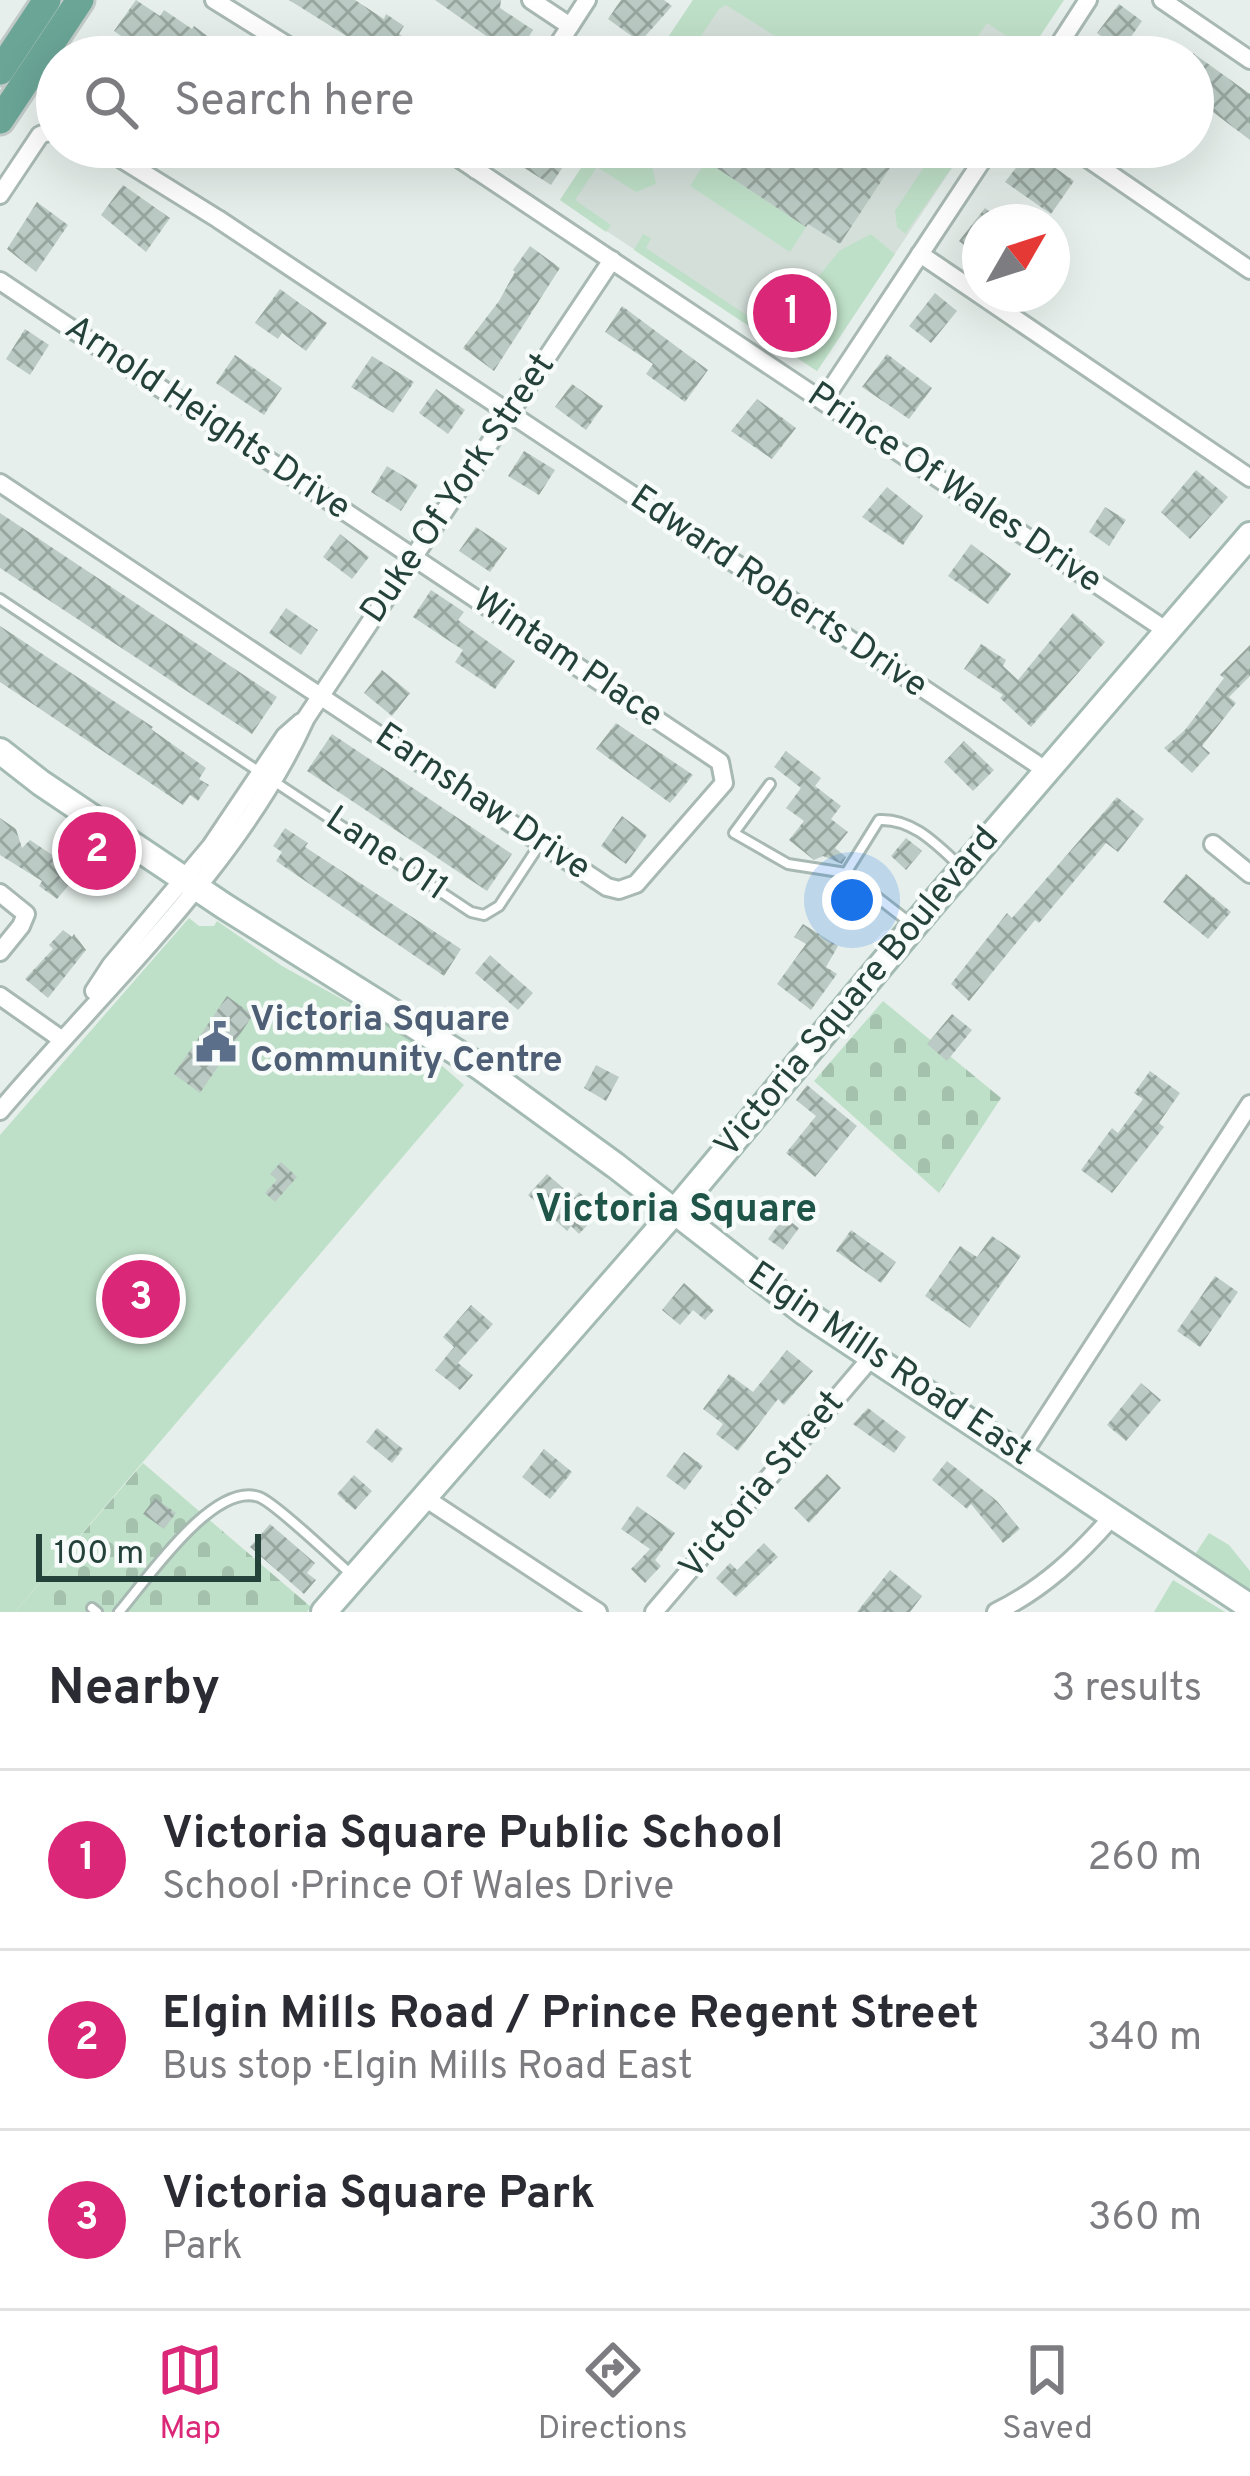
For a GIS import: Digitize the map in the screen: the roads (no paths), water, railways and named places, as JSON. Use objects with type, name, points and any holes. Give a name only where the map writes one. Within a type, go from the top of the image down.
[{"type":"main road","points":[[0,71],[46,0]]},
{"type":"main road","points":[[56,36],[80,0]]},
{"type":"main road","points":[[0,121],[36,67]]},
{"type":"main road","name":"Victoria Square Boulevard","points":[[324,1612],[675,1211],[1250,535]]},
{"type":"main road","name":"Elgin Mills Road East","points":[[0,751],[189,883],[480,1067],[778,1293],[1250,1606]]},
{"type":"street","points":[[214,0],[272,36]]},
{"type":"street","points":[[531,0],[569,26]]},
{"type":"street","points":[[563,36],[587,0]]},
{"type":"street","points":[[1065,36],[1088,0]]},
{"type":"street","points":[[1162,0],[1250,60]]},
{"type":"street","points":[[0,195],[36,141]]},
{"type":"street","name":"Edward Roberts Drive","points":[[136,168],[1047,771]]},
{"type":"street","name":"Prince Of Wales Drive","points":[[473,168],[1166,631]]},
{"type":"street","points":[[823,401],[977,168]]},
{"type":"street","points":[[1102,168],[1250,270]]},
{"type":"street","points":[[920,254],[1250,478]]},
{"type":"street","name":"Duke Of York Street","points":[[0,1111],[66,1033],[111,964],[189,883],[211,846],[266,776],[612,260]]},
{"type":"street","name":"Arnold Heights Drive","points":[[0,281],[414,557]]},
{"type":"street","name":"Earnshaw Drive","points":[[0,483],[607,887],[628,889],[715,796],[724,782],[720,762]]},
{"type":"street","name":"Wintam Place","points":[[414,557],[720,762]]},
{"type":"street","points":[[1213,844],[1250,874]]},
{"type":"street","points":[[0,892],[26,914],[0,952]]},
{"type":"street","points":[[0,996],[66,1033]]},
{"type":"street","points":[[1021,1456],[1250,1103]]},
{"type":"street","name":"Victoria Street","points":[[654,1612],[872,1358]]},
{"type":"street","points":[[422,1496],[598,1612]]},
{"type":"street","points":[[995,1612],[1026,1597],[1056,1574],[1112,1516]]},
{"type":"lane","name":"Lane 011","points":[[0,598],[471,912],[484,915],[499,906],[541,843]]},
{"type":"lane","points":[[770,784],[734,833],[788,864],[846,873],[914,925]]},
{"type":"lane","points":[[846,873],[872,827],[889,819],[921,833],[963,868]]},
{"type":"lane","points":[[119,1612],[210,1508],[238,1496],[260,1497],[354,1576]]},
{"type":"place","name":"Victoria Square Public School","points":[[792,313]]},
{"type":"place","name":"Elgin Mills Road / Prince Regent Street","points":[[97,851]]},
{"type":"place","name":"Victoria Square Community Centre","points":[[216,1042]]},
{"type":"place","name":"Victoria Square Park","points":[[141,1299]]},
{"type":"district","name":"Victoria Square","points":[[676,1211]]}]
